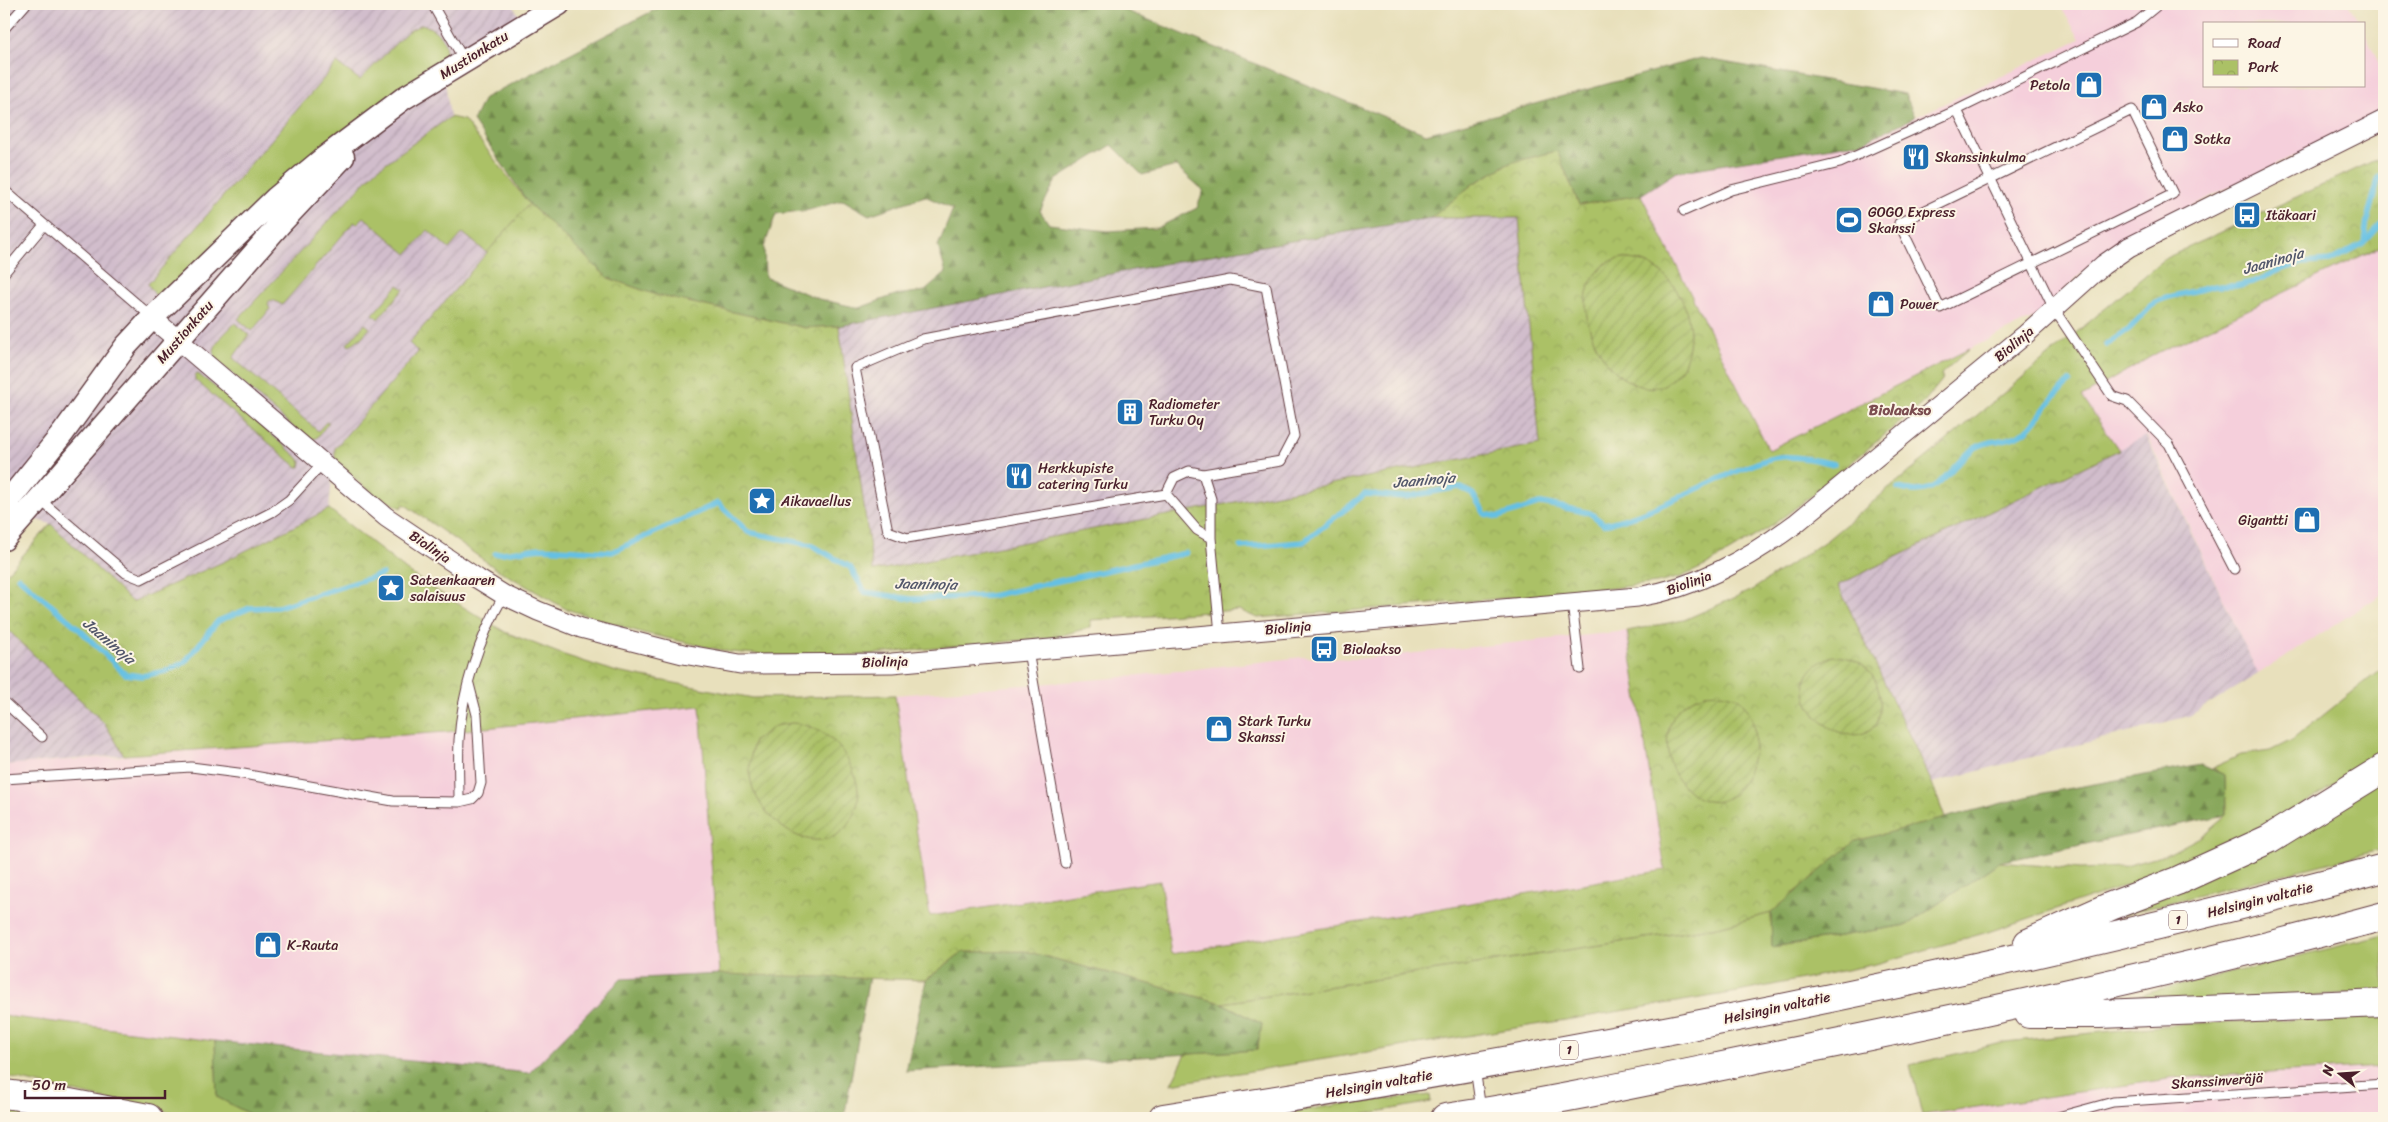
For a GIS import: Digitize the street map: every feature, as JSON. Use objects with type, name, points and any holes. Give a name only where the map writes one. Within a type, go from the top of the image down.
[{"type":"highway","points":[[1972,968],[2111,906],[2178,881],[2269,839],[2384,768]]},
{"type":"highway","name":"Helsingin valtatie","points":[[1163,1118],[1604,1044],[1972,968],[2142,929],[2384,868]]},
{"type":"highway","points":[[1445,1118],[1482,1113],[1983,1014],[2147,976],[2384,916]]},
{"type":"highway","points":[[1983,1014],[2100,1014],[2384,1003]]},
{"type":"highway","points":[[4,1094],[148,1118]]},
{"type":"street","name":"Mustionkatu","points":[[4,506],[64,433],[126,346],[152,318],[276,198],[324,158],[404,98],[559,4]]},
{"type":"street","name":"Biolinja","points":[[152,318],[386,517],[440,555],[504,595],[580,628],[684,654],[740,664],[892,663],[1638,598],[1684,587],[1708,578],[1763,547],[1795,524],[2054,309],[2103,265],[2129,247],[2384,120]]},
{"type":"street","name":"Mustionkatu","points":[[4,539],[280,224],[334,168],[367,127]]},
{"type":"lane","points":[[4,29],[26,4]]},
{"type":"lane","points":[[432,4],[465,60]]},
{"type":"lane","points":[[1684,211],[1731,190],[1840,163],[1957,110],[2137,22],[2159,4]]},
{"type":"lane","points":[[1957,110],[2054,309],[2112,396],[2127,401],[2169,444],[2234,569]]},
{"type":"lane","points":[[2132,110],[2173,194],[1940,308],[1899,223],[1989,179],[2132,110]]},
{"type":"lane","points":[[4,190],[152,318]]},
{"type":"lane","points":[[4,273],[44,225]]},
{"type":"lane","points":[[1230,280],[1266,287],[1294,436],[1281,461],[1203,474],[1189,471],[1174,478],[1166,494],[907,538],[888,531],[855,368],[923,339],[1230,280]]},
{"type":"lane","points":[[39,499],[126,573],[141,579],[272,512],[289,500],[322,464]]},
{"type":"lane","points":[[1203,474],[1211,499],[1211,538],[1220,634]]},
{"type":"lane","points":[[1166,494],[1197,530],[1211,538]]},
{"type":"lane","points":[[459,802],[459,739],[469,684],[492,615],[504,595]]},
{"type":"lane","points":[[1572,603],[1580,668]]},
{"type":"lane","points":[[1028,651],[1065,863]]},
{"type":"lane","points":[[4,780],[191,768],[238,773],[382,800],[459,802],[472,799],[478,793],[481,783],[477,716],[469,684]]},
{"type":"lane","points":[[4,702],[42,737]]},
{"type":"lane","points":[[1475,1067],[1482,1113]]},
{"type":"lane","name":"Skanssinveräjä","points":[[2054,1118],[2113,1102],[2384,1084]]},
{"type":"shaded area","points":[[4,4],[513,4],[522,24],[444,73],[450,117],[529,204],[409,343],[419,352],[335,448],[329,509],[223,562],[132,602],[51,524],[4,511]]},
{"type":"shaded area","points":[[2059,4],[2348,4],[2360,22],[2203,22],[2203,88],[2366,88],[2366,35],[2384,74],[2384,106],[2375,116],[2112,245],[2034,318],[1938,364],[1769,450],[1641,195],[1676,172],[1863,142],[2080,39]]},
{"type":"shaded area","points":[[1431,218],[1519,218],[1540,444],[872,571],[839,326],[1232,251]]},
{"type":"shaded area","points":[[2384,245],[2384,593],[2258,674],[2147,436],[2119,450],[2082,397],[2157,353]]},
{"type":"shaded area","points":[[2146,436],[2258,674],[2189,716],[1932,783],[1838,585]]},
{"type":"shaded area","points":[[4,626],[105,724],[124,755],[4,765]]},
{"type":"shaded area","points":[[1627,631],[1666,869],[1171,954],[1160,881],[929,916],[895,695],[1113,678],[1303,657],[1358,659]]},
{"type":"shaded area","points":[[700,706],[719,974],[621,979],[530,1073],[215,1041],[4,1016],[4,765],[446,732]]},
{"type":"shaded area","points":[[2384,1067],[2384,1118],[1920,1118],[1922,1115],[2175,1078]]},
{"type":"green space","points":[[666,4],[1110,4],[1426,134],[1701,58],[1905,94],[1915,117],[1863,142],[1676,172],[1641,195],[1579,205],[1557,151],[1510,163],[1473,184],[1431,218],[1232,251],[839,326],[805,328],[656,295],[608,278],[529,204],[473,121],[484,98]],"holes":[[[1112,145],[1142,175],[1176,166],[1203,190],[1197,208],[1157,228],[1108,231],[1049,224],[1040,211],[1056,180]],[[925,196],[953,209],[938,246],[946,273],[925,291],[895,295],[859,308],[819,299],[765,277],[764,247],[776,214],[809,210],[843,200],[869,215]]]},
{"type":"green space","points":[[422,24],[439,34],[445,44],[444,56],[441,62],[377,106],[162,294],[155,295],[148,284],[337,63],[360,80],[407,32]]},
{"type":"green space","points":[[450,117],[464,120],[529,204],[487,253],[463,233],[449,249],[428,230],[407,254],[364,217],[357,224],[354,222],[282,305],[273,300],[269,301],[270,309],[252,331],[238,319],[376,170]]},
{"type":"green space","points":[[1557,151],[1579,205],[1641,195],[1769,450],[1969,349],[1941,374],[1943,379],[1924,402],[1810,497],[1767,529],[1707,565],[1681,577],[1657,583],[1569,593],[1257,618],[1239,610],[1091,620],[1091,627],[1056,637],[852,656],[784,656],[730,652],[643,633],[566,609],[495,568],[404,504],[401,508],[373,494],[335,462],[335,448],[418,352],[409,343],[529,204],[608,278],[656,295],[805,328],[839,326],[873,571],[1540,444],[1519,218],[1431,218],[1473,184],[1510,163]]},
{"type":"green space","points":[[2384,156],[2384,245],[2157,353],[2082,397],[2119,450],[1838,585],[1932,783],[1945,818],[1855,841],[1771,913],[1718,927],[1222,1003],[1025,951],[962,952],[926,980],[719,974],[700,706],[446,732],[124,755],[105,724],[4,626],[4,576],[51,524],[132,602],[223,562],[329,509],[410,573],[445,596],[505,632],[561,654],[617,672],[753,698],[895,695],[930,916],[1160,881],[1171,954],[1665,870],[1627,631],[1684,620],[1752,590],[1827,540],[2166,258]]},
{"type":"green space","points":[[1623,258],[1640,261],[1655,268],[1673,284],[1688,317],[1690,340],[1685,363],[1673,378],[1661,386],[1643,387],[1625,379],[1610,366],[1598,348],[1590,328],[1586,308],[1588,289],[1597,273],[1605,264]]},
{"type":"green space","points":[[398,285],[404,289],[378,319],[373,314]]},
{"type":"green space","points":[[235,323],[249,335],[233,358],[318,431],[326,422],[329,422],[317,438],[308,440],[216,360],[214,350],[216,345]]},
{"type":"green space","points":[[365,324],[370,328],[361,338],[349,346],[347,344]]},
{"type":"green space","points":[[198,374],[232,400],[297,457],[301,462],[300,467],[297,467],[195,380],[195,375]]},
{"type":"green space","points":[[1834,656],[1858,662],[1874,678],[1878,688],[1880,712],[1877,725],[1864,733],[1849,735],[1834,730],[1820,720],[1810,708],[1805,693],[1806,679],[1815,666]]},
{"type":"green space","points":[[2384,667],[2384,751],[2310,801],[2187,865],[1988,932],[1876,964],[1738,992],[1171,1084],[1186,1054],[1257,1050],[1262,1024],[1222,1003],[1718,927],[1771,913],[1772,947],[1907,925],[1999,862],[2081,869],[2122,867],[2166,855],[2200,837],[2226,815],[2225,776],[2212,768],[2241,755],[2270,751],[2292,740]]},
{"type":"green space","points":[[1705,694],[1727,694],[1739,699],[1749,713],[1754,731],[1754,751],[1749,770],[1740,787],[1728,798],[1712,802],[1694,795],[1682,784],[1672,769],[1668,747],[1670,726],[1678,710],[1685,703]]},
{"type":"green space","points":[[792,723],[818,730],[839,746],[849,762],[857,783],[857,805],[852,819],[839,833],[825,839],[809,839],[794,834],[779,825],[757,798],[751,782],[750,767],[754,741],[775,726]]},
{"type":"green space","points":[[2201,765],[2225,775],[2226,815],[1999,862],[1907,925],[1772,947],[1771,913],[1854,841],[2038,794]]},
{"type":"green space","points":[[2384,777],[2384,849],[2112,917]]},
{"type":"green space","points":[[2384,935],[2384,993],[2099,1005]]},
{"type":"green space","points":[[1025,951],[1222,1003],[1262,1024],[1257,1050],[906,1071],[926,980],[962,952]]},
{"type":"green space","points":[[719,974],[869,977],[844,1118],[257,1118],[217,1097],[215,1041],[529,1073],[621,979]]},
{"type":"green space","points":[[2384,1015],[2384,1067],[2175,1078],[1922,1115],[1910,1065],[2005,1042],[2180,1024]]},
{"type":"green space","points":[[4,1016],[215,1041],[217,1097],[257,1118],[204,1118],[131,1105],[4,1076]]},
{"type":"green space","points":[[1430,1095],[1431,1102],[1344,1118],[1252,1118],[1357,1102]]},
{"type":"green space","points":[[4,1104],[97,1118],[4,1118]]},
{"type":"waterway","name":"Jaaninoja","points":[[2106,345],[2129,329],[2155,302],[2215,286],[2235,286],[2253,282],[2282,269],[2302,263],[2330,261],[2364,243],[2367,220],[2379,177]]},
{"type":"waterway","points":[[2364,243],[2384,221]]},
{"type":"waterway","name":"Jaaninoja","points":[[1898,488],[1913,491],[1924,490],[1934,486],[1975,448],[2020,435],[2035,422],[2053,398],[2070,382]]},
{"type":"waterway","name":"Jaaninoja","points":[[1241,547],[1303,542],[1365,494],[1405,497],[1459,487],[1472,493],[1485,514],[1498,517],[1542,503],[1590,513],[1604,524],[1639,514],[1723,477],[1770,459],[1794,457],[1834,464]]},
{"type":"waterway","name":"Jaaninoja","points":[[495,554],[540,548],[612,552],[718,503],[748,532],[811,545],[850,567],[865,592],[911,599],[990,596],[1186,553]]},
{"type":"waterway","name":"Jaaninoja","points":[[18,577],[78,628],[125,674],[142,676],[166,671],[185,662],[218,621],[250,608],[278,607],[382,574]]},
{"type":"place","name":"Petola","points":[[2089,85]]},
{"type":"place","name":"Asko","points":[[2154,107]]},
{"type":"place","name":"Sotka","points":[[2175,139]]},
{"type":"place","name":"Skanssinkulma","points":[[1916,157]]},
{"type":"place","name":"Itäkaari","points":[[2247,215]]},
{"type":"place","name":"GOGO Express Skanssi","points":[[1849,220]]},
{"type":"place","name":"Power","points":[[1881,304]]},
{"type":"place","name":"Radiometer Turku Oy","points":[[1130,412]]},
{"type":"place","name":"Herkkupiste catering Turku","points":[[1019,476]]},
{"type":"place","name":"Aikavaellus","points":[[762,501]]},
{"type":"place","name":"Gigantti","points":[[2307,520]]},
{"type":"place","name":"Sateenkaaren salaisuus","points":[[391,588]]},
{"type":"place","name":"Biolaakso","points":[[1324,649]]},
{"type":"place","name":"Stark Turku Skanssi","points":[[1219,729]]},
{"type":"place","name":"K-Rauta","points":[[268,945]]},
{"type":"district","name":"Biolaakso","points":[[1900,410]]}]
